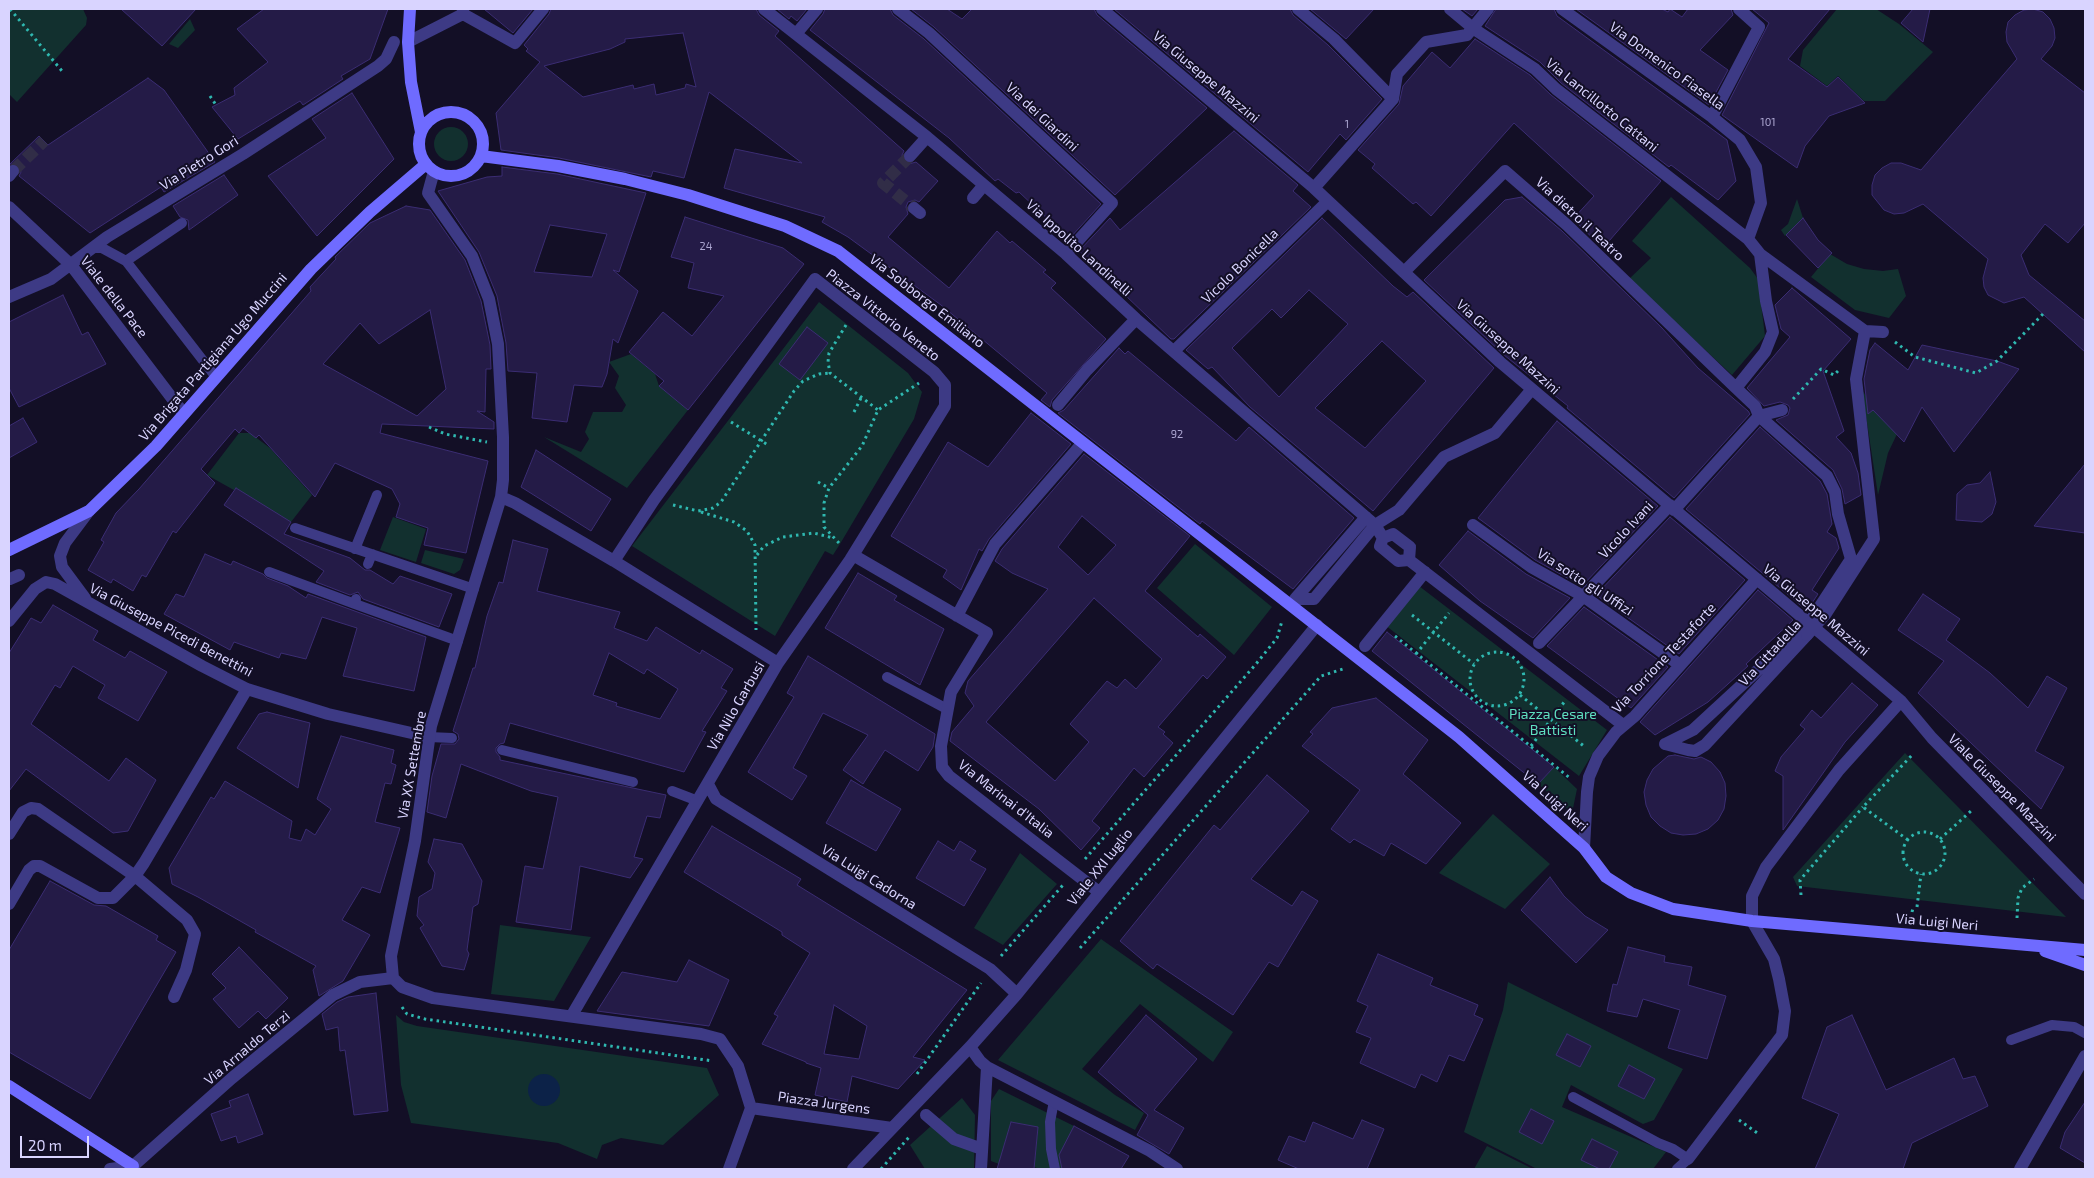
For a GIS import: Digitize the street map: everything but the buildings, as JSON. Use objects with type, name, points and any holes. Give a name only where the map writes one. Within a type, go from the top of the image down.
[{"type":"main road","points":[[410,9],[408,42],[411,82],[421,132],[419,143],[421,154],[430,167],[445,175],[456,175],[466,172],[475,165],[481,156],[482,137],[473,121],[466,116],[457,113],[440,114],[432,118],[421,132]]},
{"type":"main road","name":"Via Sobborgo Emiliano","points":[[481,156],[616,177],[688,195],[785,226],[838,251],[1289,606],[1317,625]]},
{"type":"main road","name":"Via Brigata Partigiana Ugo Muccini","points":[[9,550],[89,511],[121,482],[184,414],[215,376],[311,270],[370,212],[430,167]]},
{"type":"main road","name":"Via Luigi Neri","points":[[1317,625],[1361,650],[1490,762],[1584,848],[1606,877],[1631,893],[1673,909],[1752,921],[2085,950]]},
{"type":"main road","name":"Via Luigi Neri","points":[[2028,945],[2085,965]]},
{"type":"main road","points":[[9,1086],[133,1166]]},
{"type":"street","points":[[408,42],[463,12],[515,43],[544,9]]},
{"type":"street","name":"Via Ippolito Landinelli","points":[[764,9],[927,137],[1066,254],[1136,319],[1371,521],[1383,538],[1380,546],[1404,561]]},
{"type":"street","points":[[796,34],[817,9]]},
{"type":"street","name":"Via dei Giardini","points":[[898,9],[929,33],[1112,203],[1066,254]]},
{"type":"street","name":"Via Giuseppe Mazzini","points":[[1102,9],[1314,188],[1532,389],[1757,579],[1808,629],[1901,701]]},
{"type":"street","points":[[1298,9],[1340,45],[1392,100]]},
{"type":"street","name":"Via Lancillotto Cattani","points":[[1450,9],[1474,29],[1534,69],[1556,89],[1708,210],[1748,239],[1760,254],[1866,331]]},
{"type":"street","points":[[1314,188],[1392,100],[1397,74],[1426,42],[1467,35],[1474,29],[1488,9]]},
{"type":"street","name":"Via Domenico Fiasella","points":[[1562,9],[1712,117],[1740,140],[1756,167],[1761,203],[1748,239]]},
{"type":"street","points":[[1712,117],[1759,27],[1739,9]]},
{"type":"street","name":"Via Pietro Gori","points":[[9,297],[51,279],[115,232],[244,154],[378,66],[386,59],[394,42]]},
{"type":"street","points":[[910,156],[927,137]]},
{"type":"street","name":"Via XX Settembre","points":[[397,982],[391,956],[415,841],[429,737],[501,498],[503,437],[498,344],[489,299],[472,256],[428,193],[430,167]]},
{"type":"street","name":"Via dietro il Teatro","points":[[1404,272],[1505,171],[1567,225],[1736,388]]},
{"type":"street","points":[[973,198],[984,185]]},
{"type":"street","name":"Vicolo Bonicella","points":[[1174,352],[1327,202]]},
{"type":"street","name":"Viale della Pace","points":[[9,207],[71,265],[184,414]]},
{"type":"street","points":[[1760,254],[1766,301],[1773,332],[1765,352],[1736,388],[1755,406],[1759,416],[1827,476],[1836,492],[1838,514],[1851,559],[1808,629]]},
{"type":"street","name":"Piazza Vittorio Veneto","points":[[614,560],[654,500],[815,279],[934,372],[944,385],[945,406],[853,555],[778,664]]},
{"type":"street","points":[[1058,405],[1087,370],[1136,319]]},
{"type":"street","points":[[1866,331],[1883,332]]},
{"type":"street","name":"Via Cittadella","points":[[1808,629],[1705,745],[1695,751],[1665,744],[1693,730],[1808,629],[1823,617],[1874,539],[1856,379],[1866,331]]},
{"type":"street","points":[[1289,606],[1371,521],[1399,510],[1444,457],[1495,433],[1532,389]]},
{"type":"street","points":[[1759,416],[1782,410]]},
{"type":"street","name":"Vicolo Ivani","points":[[1530,653],[1759,416]]},
{"type":"street","points":[[957,616],[995,544],[1080,446]]},
{"type":"street","name":"Via Nilo Garbusi","points":[[501,498],[515,503],[614,560],[778,664],[572,1016]]},
{"type":"street","points":[[88,602],[62,567],[60,556],[65,543],[89,511]]},
{"type":"street","name":"Via sotto gli Uffizi","points":[[1473,525],[1532,567],[1583,596],[1680,665]]},
{"type":"street","points":[[1383,538],[1393,534],[1410,547],[1404,561],[1425,572],[1623,725]]},
{"type":"street","name":"Via Marinai d'Italia","points":[[853,555],[987,633],[968,674],[951,692],[941,746],[942,766],[949,776],[1099,892]]},
{"type":"street","points":[[1361,650],[1425,572]]},
{"type":"street","name":"Via Torrione Testaforte","points":[[1584,848],[1589,777],[1598,756],[1623,725],[1635,716],[1757,579]]},
{"type":"street","name":"Via Giuseppe Picedi Benettini","points":[[9,621],[35,589],[46,582],[55,584],[202,666],[247,688],[328,714],[429,737]]},
{"type":"street","name":"Viale XXI luglio","points":[[853,1169],[970,1047],[1017,994],[1317,625]]},
{"type":"street","points":[[9,904],[29,870],[34,866],[40,866],[98,898],[113,898],[135,876],[247,688]]},
{"type":"street","points":[[1688,1159],[1782,1035],[1784,1011],[1779,979],[1774,959],[1752,921],[1752,896],[1766,867],[1839,770],[1901,701]]},
{"type":"street","name":"Viale Giuseppe Mazzini","points":[[1901,701],[1932,738],[2085,894]]},
{"type":"street","name":"Via Luigi Cadorna","points":[[708,784],[716,799],[990,970],[1017,994]]},
{"type":"street","points":[[9,834],[23,812],[31,808],[38,809],[135,876],[187,920],[195,934],[186,970],[174,997]]},
{"type":"street","name":"Via Arnaldo Terzi","points":[[133,1166],[232,1078],[333,995],[360,982],[397,982]]},
{"type":"street","points":[[397,982],[434,998],[701,1034],[720,1039],[738,1066],[751,1108],[729,1169]]},
{"type":"street","points":[[970,1047],[980,1062],[987,1068],[1150,1151],[1177,1169]]},
{"type":"street","points":[[2020,1169],[2085,1056]]},
{"type":"street","points":[[981,1169],[987,1068]]},
{"type":"street","name":"Piazza Jurgens","points":[[751,1108],[896,1124]]},
{"type":"street","points":[[926,1115],[954,1139],[982,1149]]},
{"type":"street","points":[[110,1169],[133,1166]]},
{"type":"lane","points":[[126,261],[182,223]]},
{"type":"lane","points":[[92,248],[102,248],[126,261],[215,376]]},
{"type":"lane","points":[[356,549],[377,495]]},
{"type":"lane","points":[[295,528],[356,549],[370,559],[474,589]]},
{"type":"lane","points":[[269,572],[458,641]]},
{"type":"lane","points":[[887,677],[947,709]]},
{"type":"lane","points":[[429,737],[452,738]]},
{"type":"lane","points":[[502,750],[633,782]]},
{"type":"lane","points":[[672,791],[698,801]]},
{"type":"lane","points":[[2011,1040],[2052,1025],[2074,1026],[2085,1034]]},
{"type":"lane","points":[[1573,1097],[1658,1143],[1673,1149],[1688,1159],[1677,1169]]},
{"type":"lane","points":[[1054,1101],[1050,1122],[1051,1150],[1055,1169]]},
{"type":"path","points":[[10,9],[62,72]]},
{"type":"path","points":[[210,96],[216,105]]},
{"type":"path","points":[[830,373],[829,353],[856,310]]},
{"type":"path","points":[[1883,332],[1915,357],[1976,374],[1997,361],[2043,314]]},
{"type":"path","points":[[1782,410],[1821,370],[1834,375],[1863,346]]},
{"type":"path","points":[[840,544],[824,526],[824,503],[830,488],[862,446],[878,410],[934,372]]},
{"type":"path","points":[[698,511],[713,508],[721,502],[760,441],[803,381],[819,374],[830,373],[878,410]]},
{"type":"path","points":[[854,412],[862,396]]},
{"type":"path","points":[[717,413],[768,445]]},
{"type":"path","points":[[429,427],[445,434],[490,442]]},
{"type":"path","points":[[818,482],[830,488]]},
{"type":"path","points":[[654,500],[734,522],[747,531],[755,545],[757,556],[757,651]]},
{"type":"path","points":[[757,556],[764,546],[791,535],[814,532],[833,538]]},
{"type":"path","points":[[1399,603],[1433,633],[1474,664]]},
{"type":"path","points":[[942,1041],[990,970],[1277,638],[1289,606]]},
{"type":"path","points":[[1416,654],[1454,607]]},
{"type":"path","points":[[1382,625],[1587,792]]},
{"type":"path","points":[[1496,652],[1512,656],[1518,661],[1524,674],[1523,688],[1520,695],[1514,701],[1500,707],[1476,700],[1470,682],[1474,664],[1480,658],[1496,652]]},
{"type":"path","points":[[1078,951],[1321,676],[1344,669]]},
{"type":"path","points":[[1520,695],[1598,756]]},
{"type":"path","points":[[1531,746],[1570,695]]},
{"type":"path","points":[[1801,895],[1800,880],[1863,807],[1913,754]]},
{"type":"path","points":[[1863,807],[1908,840]]},
{"type":"path","points":[[1940,839],[1971,811]]},
{"type":"path","points":[[1927,832],[1940,839],[1945,852],[1941,866],[1928,874],[1921,874],[1910,869],[1903,858],[1904,845],[1908,840],[1920,833],[1927,832]]},
{"type":"path","points":[[1914,909],[1921,874]]},
{"type":"path","points":[[2017,918],[2018,898],[2022,888],[2034,878]]},
{"type":"path","points":[[397,982],[400,1004],[407,1014],[425,1019],[714,1061],[720,1068]]},
{"type":"path","points":[[1736,1118],[1760,1136]]},
{"type":"path","points":[[881,1169],[908,1141]]},
{"type":"green space","points":[[9,9],[83,9],[87,18],[86,25],[17,102],[9,94]]},
{"type":"green space","points":[[1837,9],[1876,9],[1899,24],[1933,52],[1885,101],[1864,101],[1838,76],[1827,86],[1800,66],[1803,50]]},
{"type":"green space","points":[[190,19],[195,30],[178,48],[169,44]]},
{"type":"green space","points":[[451,127],[463,132],[468,144],[463,156],[451,161],[439,156],[434,144],[439,132]]},
{"type":"green space","points":[[1671,197],[1750,268],[1758,279],[1765,336],[1732,375],[1629,279],[1651,258],[1632,241]]},
{"type":"green space","points":[[1797,199],[1803,218],[1785,236],[1781,230],[1788,224]]},
{"type":"green space","points":[[1830,254],[1847,264],[1864,269],[1883,271],[1898,269],[1906,296],[1889,318],[1855,310],[1811,277]]},
{"type":"green space","points":[[819,302],[908,373],[922,392],[914,419],[840,544],[833,555],[825,551],[775,636],[632,546]]},
{"type":"green space","points":[[631,354],[655,374],[659,386],[688,410],[627,488],[544,437],[581,452],[589,439],[585,432],[593,412],[622,412],[626,405],[615,388],[619,376],[609,362]]},
{"type":"green space","points":[[1862,390],[1879,415],[1897,434],[1888,453],[1878,495]]},
{"type":"green space","points":[[239,433],[250,433],[270,448],[312,495],[291,522],[207,475]]},
{"type":"green space","points":[[393,517],[426,529],[416,562],[380,550]]},
{"type":"green space","points":[[1195,544],[1272,607],[1234,655],[1157,588]]},
{"type":"green space","points":[[425,550],[464,559],[460,570],[454,574],[421,563]]},
{"type":"green space","name":"Piazza Cesare Battisti","points":[[1419,586],[1607,730],[1579,776],[1385,625]]},
{"type":"green space","points":[[1905,753],[2066,917],[1797,886],[1793,877]]},
{"type":"green space","points":[[1554,767],[1577,789],[1572,813],[1538,784]]},
{"type":"green space","points":[[1493,814],[1550,864],[1505,909],[1439,873]]},
{"type":"green space","points":[[1020,853],[1057,884],[1003,945],[974,928]]},
{"type":"green space","points":[[500,925],[591,937],[554,1001],[491,994]]},
{"type":"green space","points":[[1101,939],[1233,1032],[1213,1062],[1140,1004],[1082,1069],[1115,1095],[1144,1113],[1135,1130],[998,1060]]},
{"type":"green space","points":[[1508,982],[1683,1069],[1654,1120],[1643,1124],[1571,1085],[1562,1107],[1666,1152],[1653,1169],[1537,1169],[1464,1132],[1503,1010]]},
{"type":"green space","points":[[396,1015],[404,1022],[417,1026],[707,1068],[719,1095],[663,1145],[621,1138],[602,1145],[597,1159],[558,1143],[411,1123],[401,1085]]},
{"type":"green space","points":[[999,1089],[1074,1126],[1074,1150],[1064,1169],[1040,1169],[1034,1167],[1038,1128],[1011,1122],[999,1164],[991,1161],[991,1101]]},
{"type":"green space","points":[[962,1098],[975,1115],[974,1169],[925,1169],[910,1145]]},
{"type":"green space","points":[[1487,1146],[1533,1169],[1474,1169]]},
{"type":"water","points":[[544,1074],[550,1075],[555,1079],[559,1084],[559,1096],[555,1101],[550,1105],[544,1106],[538,1105],[533,1101],[529,1096],[528,1090],[529,1084],[533,1079],[538,1075]]},
{"type":"tunnel","points":[[13,171],[44,141]]},
{"type":"tunnel","points":[[910,156],[883,183],[914,208]]}]
